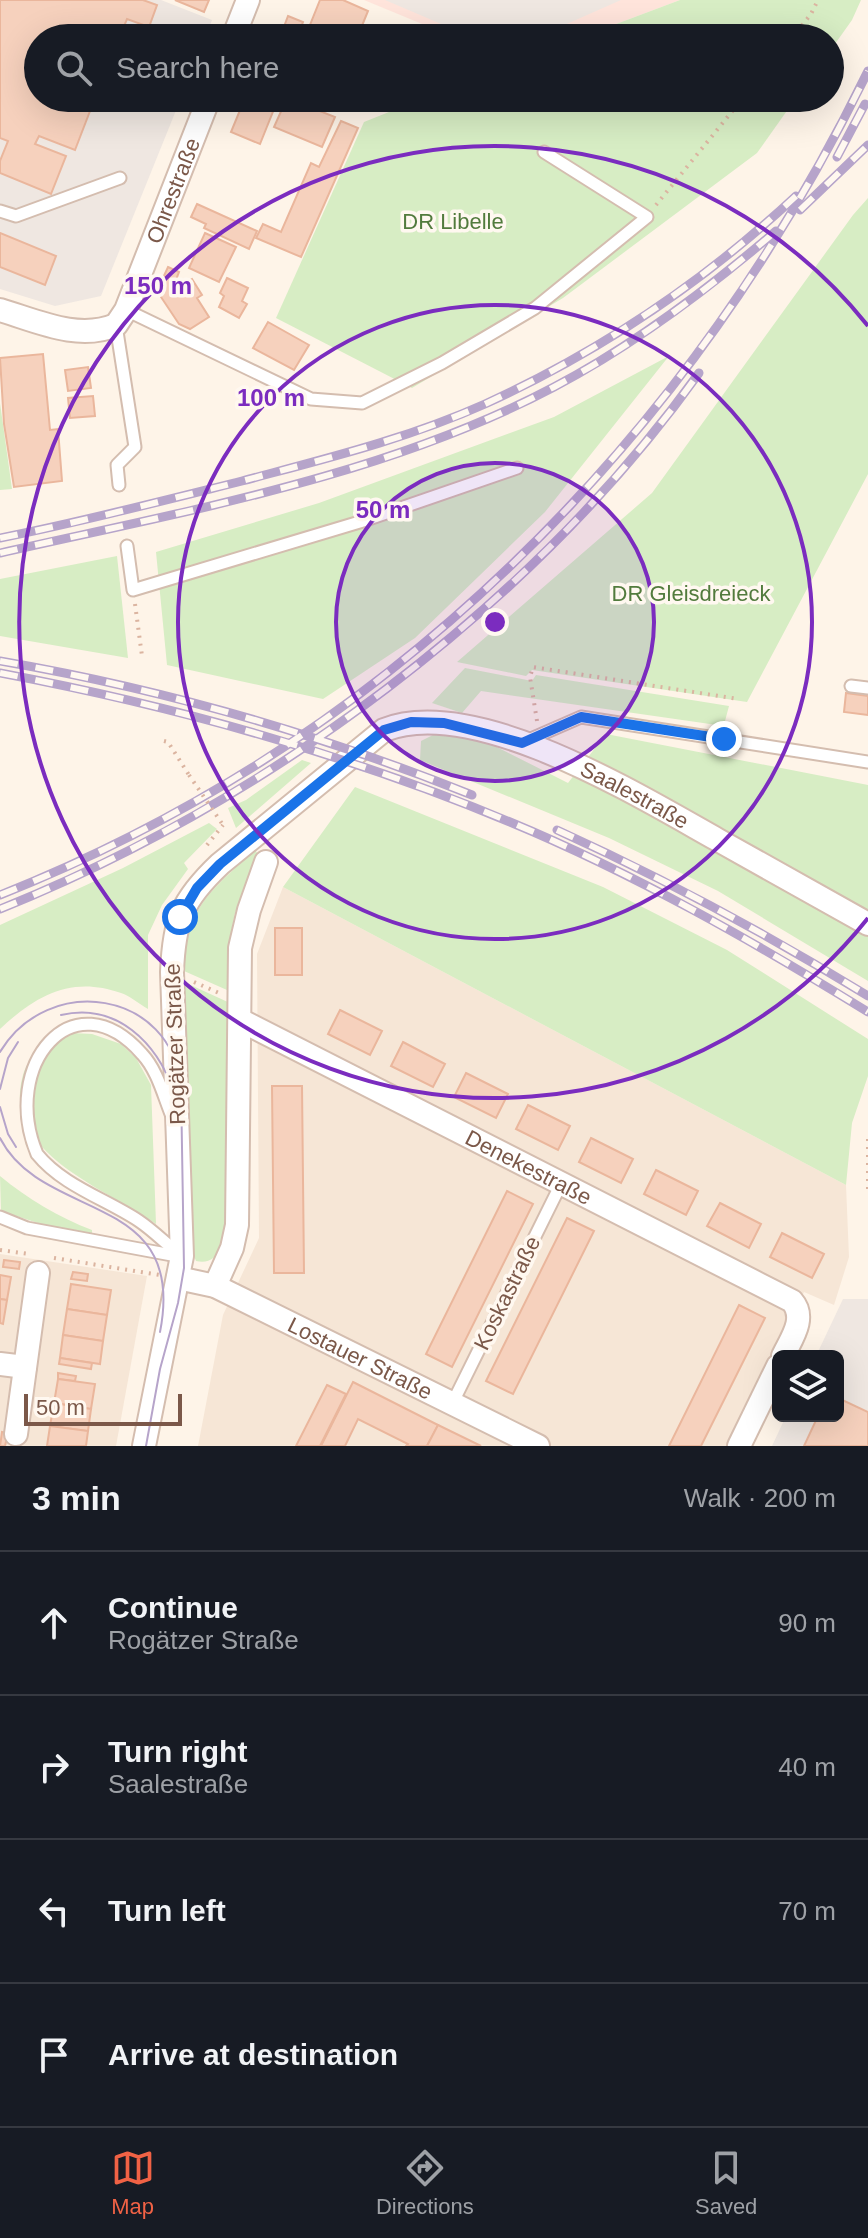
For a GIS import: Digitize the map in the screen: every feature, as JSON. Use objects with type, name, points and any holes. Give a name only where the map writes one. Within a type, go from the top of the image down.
[{"type":"street","points":[[239,24],[248,0]]},
{"type":"street","name":"Ohrestraße","points":[[121,318],[203,112]]},
{"type":"street","points":[[0,310],[79,332],[105,330],[121,318]]},
{"type":"street","name":"Saalestraße","points":[[384,730],[411,722],[444,723],[531,739],[868,924]]},
{"type":"street","name":"Rogätzer Straße","points":[[144,1446],[180,1267],[172,972],[172,944],[177,923],[186,904],[204,880],[254,834],[384,730]]},
{"type":"street","points":[[215,1286],[232,1248],[237,1225],[239,961],[256,885],[266,862]]},
{"type":"street","name":"Denekestraße","points":[[240,1011],[561,1184],[792,1301],[799,1312],[797,1328],[786,1350]]},
{"type":"street","points":[[16,1434],[37,1261]]},
{"type":"street","name":"Lostauer Straße","points":[[180,1267],[538,1446]]},
{"type":"street","points":[[0,1364],[25,1367]]},
{"type":"street","points":[[739,1446],[772,1378]]},
{"type":"lane","points":[[119,485],[117,465],[135,447],[121,318],[311,399],[362,403],[442,363],[535,308],[647,217],[544,152]]},
{"type":"lane","points":[[0,211],[16,216],[120,178]]},
{"type":"lane","points":[[127,546],[133,590],[363,521],[517,468]]},
{"type":"lane","points":[[851,686],[868,688]]},
{"type":"lane","points":[[531,739],[581,717],[868,762]]},
{"type":"lane","points":[[36,1041],[58,1029],[80,1025],[102,1027],[118,1034],[141,1053],[153,1070],[178,1133]]},
{"type":"lane","points":[[13,1112],[23,1135],[43,1162],[70,1182],[140,1222],[180,1267]]},
{"type":"lane","name":"Koskastraße","points":[[453,1402],[561,1184]]},
{"type":"lane","points":[[0,1217],[27,1228],[180,1267]]},
{"type":"path","points":[[803,24],[818,0]]},
{"type":"path","points":[[647,217],[732,112]]},
{"type":"path","points":[[133,590],[142,656]]},
{"type":"path","points":[[531,739],[530,677],[533,667],[738,699]]},
{"type":"path","points":[[164,741],[168,742],[223,825]]},
{"type":"path","points":[[172,972],[240,1011]]},
{"type":"path","points":[[868,1139],[868,1189]]},
{"type":"path","points":[[0,1250],[37,1261],[180,1267]]},
{"type":"shaded area","points":[[0,0],[161,0],[212,20],[210,24],[24,24],[24,112],[175,112],[101,296],[55,306],[0,289]]},
{"type":"shaded area","points":[[364,0],[680,0],[616,24],[422,24]]},
{"type":"shaded area","points":[[385,0],[621,0],[567,24],[441,24]]},
{"type":"shaded area","points":[[283,887],[846,1185],[849,1257],[834,1305],[804,1292],[775,1350],[772,1350],[772,1356],[727,1446],[198,1446],[223,1315],[259,1238],[257,954]]},
{"type":"shaded area","points":[[0,1254],[147,1276],[116,1446],[0,1446]]},
{"type":"shaded area","points":[[843,1299],[868,1299],[868,1446],[772,1446],[783,1422],[844,1422],[844,1350],[819,1350]]},
{"type":"green space","points":[[680,0],[861,0],[844,31],[844,24],[616,24]]},
{"type":"green space","name":"DR Libelle","points":[[389,112],[786,112],[757,153],[563,298],[412,388],[276,318],[364,122]]},
{"type":"green space","name":"DR Gleisdreieck","points":[[868,198],[868,474],[747,702],[532,670],[526,676],[457,662],[652,493]]},
{"type":"green space","points":[[669,356],[545,512],[415,638],[323,699],[167,665],[156,552],[319,503],[554,417]]},
{"type":"green space","points":[[0,403],[12,489],[0,490]]},
{"type":"green space","points":[[117,556],[128,658],[0,636],[0,579]]},
{"type":"green space","points":[[465,668],[532,681],[536,675],[729,706],[725,721],[717,725],[481,691],[462,713],[432,703]]},
{"type":"green space","points":[[441,731],[481,739],[568,783],[606,734],[868,785],[868,981],[718,891],[609,838],[420,760],[421,741]]},
{"type":"green space","points":[[302,760],[311,763],[236,828],[228,808],[246,800]]},
{"type":"green space","points":[[355,787],[603,887],[727,950],[868,1039],[868,1076],[852,1123],[846,1185],[283,887]]},
{"type":"green space","points":[[209,823],[217,829],[184,863],[188,869],[162,905],[148,935],[148,1009],[124,994],[103,988],[70,988],[40,998],[0,1029],[0,925],[123,868]]},
{"type":"green space","points":[[255,850],[258,854],[235,913],[229,942],[227,990],[184,971],[186,949],[190,930],[204,902]]},
{"type":"green space","points":[[184,982],[230,1003],[228,1225],[219,1251],[204,1262],[196,1261],[192,1251]]},
{"type":"green space","points":[[72,1033],[92,1034],[121,1044],[136,1058],[151,1085],[156,1224],[63,1166],[42,1147],[27,1126],[20,1102],[26,1067],[42,1048]]},
{"type":"green space","points":[[0,1176],[44,1207],[92,1230],[92,1234],[41,1224],[1,1211]]},
{"type":"building","points":[[0,0],[143,0],[157,5],[150,24],[127,19],[125,24],[24,24],[24,112],[90,112],[75,150],[39,136],[35,144],[66,156],[51,194],[0,173],[0,161],[8,141],[0,138]]},
{"type":"building","points":[[175,0],[209,0],[204,12]]},
{"type":"building","points":[[320,0],[343,0],[368,11],[363,24],[310,24]]},
{"type":"building","points":[[288,16],[303,22],[302,24],[285,24]]},
{"type":"building","points":[[239,112],[273,112],[260,144],[231,132]]},
{"type":"building","points":[[281,112],[322,112],[335,117],[322,147],[274,127]]},
{"type":"building","points":[[341,121],[358,128],[301,257],[256,238],[263,224],[281,232],[311,163],[319,167]]},
{"type":"building","points":[[197,204],[257,231],[249,249],[204,228],[206,224],[191,217]]},
{"type":"building","points":[[0,233],[56,256],[45,285],[0,267]]},
{"type":"building","points":[[205,233],[236,247],[219,282],[189,268]]},
{"type":"building","points":[[168,267],[179,272],[174,285],[176,288],[192,279],[202,295],[197,298],[209,317],[190,329],[179,324],[157,291]]},
{"type":"building","points":[[227,278],[248,288],[242,301],[247,304],[239,318],[219,307],[224,296],[220,293]]},
{"type":"building","points":[[268,322],[309,345],[294,370],[253,348]]},
{"type":"building","points":[[43,354],[50,430],[58,429],[62,481],[14,487],[4,424],[0,358]]},
{"type":"building","points":[[88,367],[91,388],[68,391],[65,370]]},
{"type":"building","points":[[93,396],[95,416],[70,418],[68,398]]},
{"type":"building","points":[[846,693],[868,696],[868,715],[844,712]]},
{"type":"building","points":[[275,928],[302,928],[302,975],[275,975]]},
{"type":"building","points":[[340,1010],[382,1031],[370,1055],[328,1034]]},
{"type":"building","points":[[403,1042],[445,1064],[433,1087],[391,1066]]},
{"type":"building","points":[[466,1073],[508,1094],[496,1118],[454,1097]]},
{"type":"building","points":[[272,1086],[302,1086],[304,1273],[274,1273]]},
{"type":"building","points":[[528,1105],[570,1126],[558,1150],[516,1129]]},
{"type":"building","points":[[591,1138],[633,1159],[621,1183],[579,1162]]},
{"type":"building","points":[[656,1170],[698,1191],[686,1215],[644,1194]]},
{"type":"building","points":[[507,1191],[533,1204],[452,1367],[426,1354]]},
{"type":"building","points":[[720,1203],[761,1224],[749,1248],[707,1226]]},
{"type":"building","points":[[567,1218],[594,1231],[513,1394],[486,1381]]},
{"type":"building","points":[[782,1233],[824,1254],[812,1278],[770,1257]]},
{"type":"building","points":[[4,1260],[20,1262],[19,1269],[3,1267]]},
{"type":"building","points":[[73,1272],[88,1274],[87,1281],[71,1279]]},
{"type":"building","points":[[0,1275],[11,1277],[7,1300],[0,1299]]},
{"type":"building","points":[[71,1284],[111,1290],[107,1315],[67,1309]]},
{"type":"building","points":[[0,1299],[7,1300],[3,1324],[0,1323]]},
{"type":"building","points":[[739,1305],[765,1318],[701,1446],[669,1446]]},
{"type":"building","points":[[67,1309],[107,1315],[103,1341],[63,1335]]},
{"type":"building","points":[[63,1335],[103,1341],[100,1364],[60,1358]]},
{"type":"building","points":[[60,1358],[92,1363],[91,1369],[59,1364]]},
{"type":"building","points":[[58,1373],[76,1376],[75,1381],[58,1379]]},
{"type":"building","points":[[58,1379],[95,1384],[91,1409],[54,1403]]},
{"type":"building","points":[[353,1382],[438,1425],[427,1446],[406,1446],[408,1444],[358,1419],[345,1446],[321,1446]]},
{"type":"building","points":[[327,1385],[346,1394],[320,1446],[296,1446]]},
{"type":"building","points":[[844,1401],[868,1412],[868,1446],[804,1446],[815,1422],[844,1422]]},
{"type":"building","points":[[54,1403],[91,1409],[88,1431],[50,1426]]},
{"type":"building","points":[[438,1425],[481,1446],[427,1446]]},
{"type":"building","points":[[50,1426],[88,1431],[86,1446],[47,1446]]},
{"type":"building","points":[[2,1432],[8,1433],[5,1446],[0,1446]]},
{"type":"tram line","points":[[0,1052],[21,1027],[47,1010],[76,1002],[105,1003],[132,1012],[156,1029],[173,1054],[181,1087],[184,1268],[146,1446]]},
{"type":"tram line","points":[[61,1015],[100,1015],[132,1030],[157,1057],[174,1092]]},
{"type":"tram line","points":[[0,1089],[8,1058],[18,1042]]},
{"type":"tram line","points":[[0,1107],[8,1134],[16,1147]]},
{"type":"tram line","points":[[0,1138],[20,1165],[47,1184],[107,1214],[133,1231],[153,1254],[163,1286],[160,1332]]},
{"type":"railway","points":[[0,895],[141,831],[274,754],[397,665],[512,565],[616,455],[711,335],[795,207],[868,71]]},
{"type":"railway","points":[[837,157],[865,104]]},
{"type":"railway","points":[[800,210],[868,145]]},
{"type":"railway","points":[[0,538],[152,504],[334,456],[426,428],[485,404],[569,362],[649,312],[725,257],[796,196]]},
{"type":"railway","points":[[0,553],[283,488],[423,445],[490,418],[584,371],[641,335],[697,295],[776,231]]},
{"type":"railway","points":[[0,909],[100,865],[199,813],[294,754],[387,689],[474,617],[556,541],[631,459],[699,373]]},
{"type":"railway","points":[[0,661],[121,685],[240,716],[357,752],[472,795]]},
{"type":"railway","points":[[0,673],[130,701],[259,734],[448,797],[557,842],[648,886],[737,934],[868,1012]]},
{"type":"railway","points":[[557,830],[715,908],[868,996]]},
{"type":"route","points":[[180,917],[204,880],[254,834],[384,730],[400,724],[422,721],[444,723],[522,743],[581,717],[724,739]]}]
